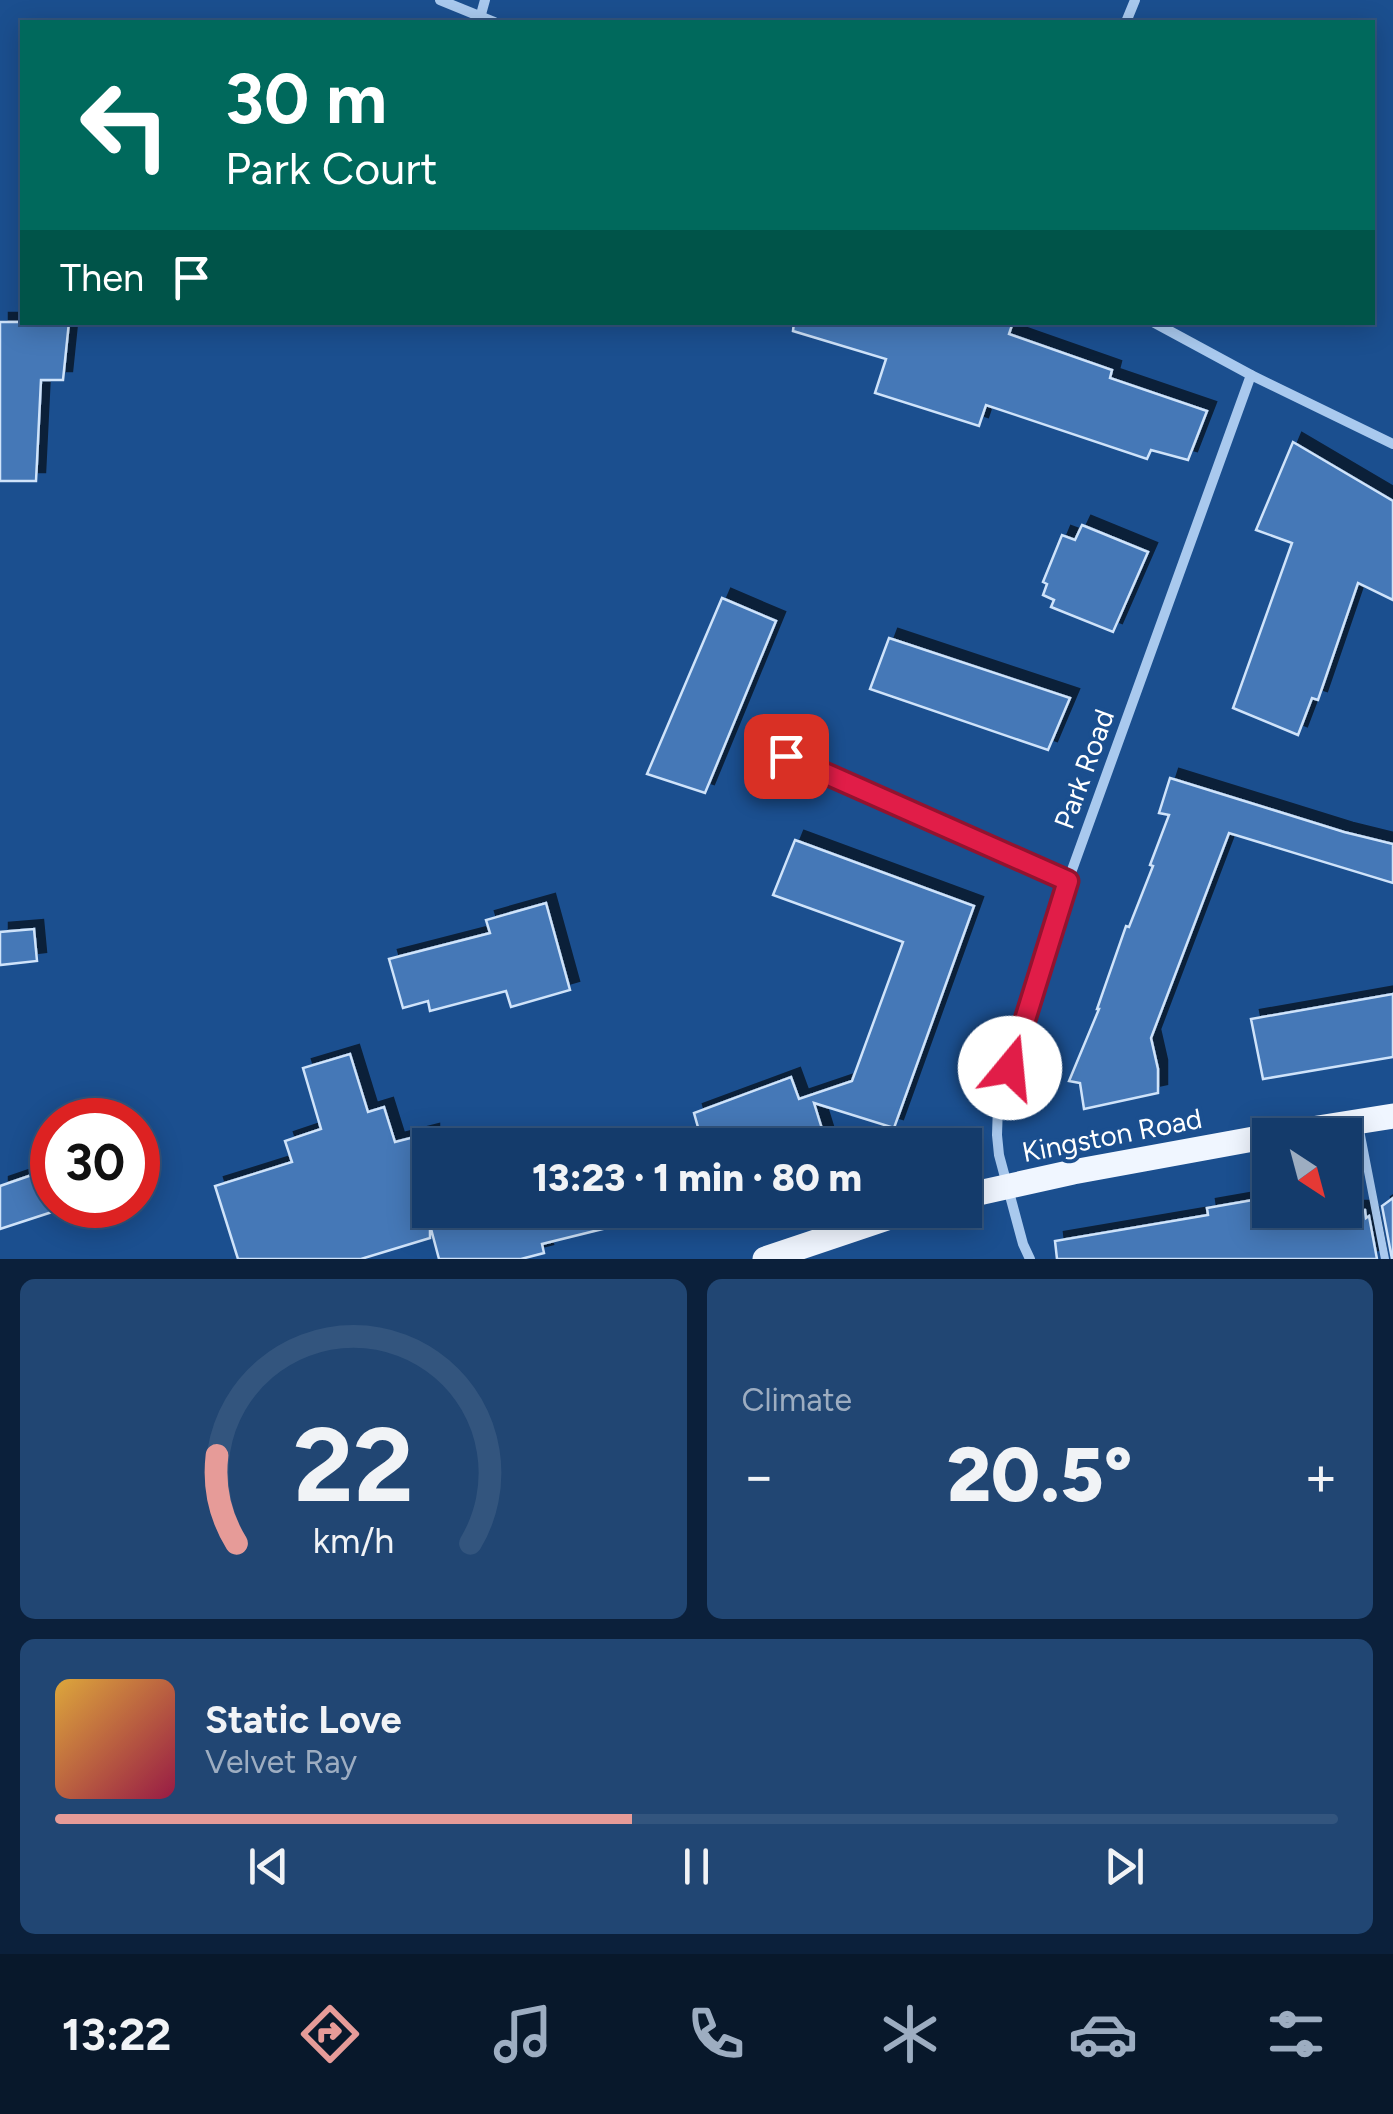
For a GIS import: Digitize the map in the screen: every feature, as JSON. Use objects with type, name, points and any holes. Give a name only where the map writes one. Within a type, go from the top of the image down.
[{"type":"main road","name":"Kingston Road","points":[[1362,1120],[1393,1116]]},
{"type":"main road","name":"Kingston Road","points":[[982,1192],[1252,1139]]},
{"type":"main road","points":[[765,1259],[857,1228]]},
{"type":"street","points":[[440,0],[487,20]]},
{"type":"street","points":[[480,18],[486,0]]},
{"type":"street","points":[[1159,325],[1393,444]]},
{"type":"street","name":"Park Road","points":[[1030,1259],[999,1156],[998,1105],[1068,881],[1251,375]]},
{"type":"street","points":[[786,756],[1068,881]]},
{"type":"lane","points":[[1362,1141],[1385,1259]]},
{"type":"building","points":[[0,322],[69,325],[63,380],[41,380],[36,481],[0,481]]},
{"type":"building","points":[[794,325],[1012,325],[1009,334],[1112,370],[1110,378],[1207,411],[1188,460],[1151,450],[1147,459],[986,405],[979,426],[875,393],[886,359],[793,331]]},
{"type":"building","points":[[1293,442],[1393,501],[1393,600],[1358,583],[1318,700],[1312,698],[1298,735],[1233,708],[1292,543],[1256,530]]},
{"type":"building","points":[[1082,525],[1148,552],[1113,632],[1051,607],[1054,600],[1043,595],[1047,584],[1043,582],[1062,535],[1075,540]]},
{"type":"building","points":[[722,598],[776,621],[705,793],[647,774]]},
{"type":"building","points":[[889,638],[1070,698],[1048,750],[870,689]]},
{"type":"building","points":[[1170,778],[1393,844],[1393,883],[1229,833],[1151,1038],[1158,1069],[1158,1093],[1084,1109],[1080,1083],[1069,1081],[1099,1009],[1126,926],[1129,927],[1153,866],[1150,865],[1169,815],[1159,813]]},
{"type":"building","points":[[795,840],[974,906],[894,1128],[814,1103],[822,1128],[698,1128],[694,1113],[791,1077],[799,1099],[852,1081],[903,942],[773,895]]},
{"type":"building","points":[[546,903],[570,990],[511,1007],[506,991],[430,1011],[428,1001],[403,1008],[389,959],[490,933],[486,920]]},
{"type":"building","points":[[34,929],[37,961],[0,965],[0,932]]},
{"type":"building","points":[[1393,994],[1393,1057],[1263,1079],[1251,1019]]},
{"type":"building","points":[[350,1054],[368,1112],[384,1107],[395,1142],[412,1138],[412,1228],[430,1228],[430,1238],[361,1259],[238,1259],[215,1186],[292,1162],[285,1141],[321,1129],[303,1068]]},
{"type":"building","points":[[30,1176],[30,1219],[0,1229],[0,1186]]},
{"type":"building","points":[[1393,1198],[1393,1259],[1392,1259],[1382,1206]]},
{"type":"building","points":[[1252,1200],[1252,1228],[1362,1228],[1365,1210],[1377,1259],[1057,1259],[1055,1241],[1208,1215],[1207,1208]]},
{"type":"building","points":[[431,1228],[607,1228],[542,1244],[544,1253],[521,1259],[439,1259]]},
{"type":"route","points":[[786,756],[1068,881],[1010,1068]]}]
